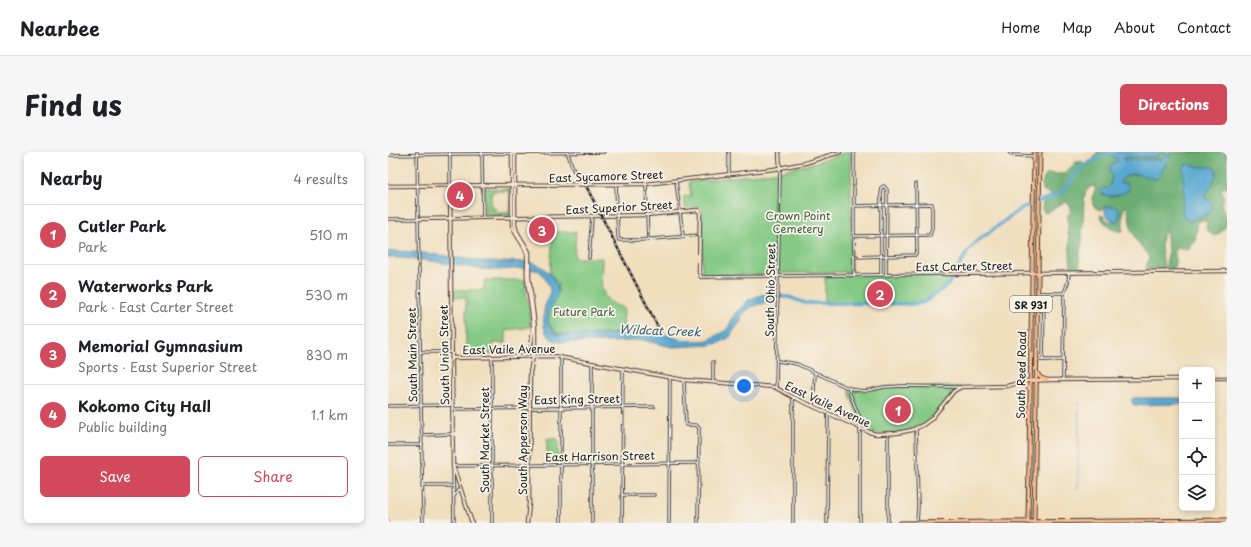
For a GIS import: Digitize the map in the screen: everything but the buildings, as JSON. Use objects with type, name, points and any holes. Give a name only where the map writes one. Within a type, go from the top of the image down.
[{"type":"main road","name":"South Reed Road","points":[[1034,522],[1040,152]]},
{"type":"main road","name":"South Reed Road","points":[[1028,522],[1034,154]]},
{"type":"main road","points":[[1036,372],[1041,378],[1047,380]]},
{"type":"main road","points":[[1020,384],[1026,384],[1030,393]]},
{"type":"main road","points":[[900,523],[1227,520]]},
{"type":"street","name":"South Main Street","points":[[417,152],[423,523]]},
{"type":"street","points":[[568,152],[580,186]]},
{"type":"street","points":[[388,155],[604,152]]},
{"type":"street","points":[[729,152],[729,175]]},
{"type":"street","points":[[779,152],[780,168]]},
{"type":"street","name":"East Sycamore Street","points":[[388,186],[580,186],[646,184],[780,168],[809,162],[840,152]]},
{"type":"street","points":[[854,152],[854,276]]},
{"type":"street","points":[[1009,152],[1012,155],[1034,154]]},
{"type":"street","points":[[450,153],[450,186]]},
{"type":"street","points":[[482,153],[483,218]]},
{"type":"street","name":"South Apperson Way","points":[[513,153],[513,230],[524,247],[528,257],[528,276],[532,316],[532,356],[530,373],[530,504],[527,523]]},
{"type":"street","name":"South Ohio Street","points":[[776,388],[780,168]]},
{"type":"street","points":[[676,181],[683,236]]},
{"type":"street","points":[[646,184],[648,240]]},
{"type":"street","points":[[854,257],[915,255],[917,250],[916,184]]},
{"type":"street","points":[[616,185],[619,239],[648,240],[700,235],[699,272],[701,277]]},
{"type":"street","name":"South Union Street","points":[[450,186],[454,523]]},
{"type":"street","points":[[882,275],[882,187],[884,186],[886,190],[886,275]]},
{"type":"street","points":[[854,206],[932,204],[932,232],[930,235],[854,236]]},
{"type":"street","name":"East Superior Street","points":[[418,219],[647,216],[700,210],[700,235]]},
{"type":"street","points":[[589,258],[592,217]]},
{"type":"street","points":[[388,219],[418,219]]},
{"type":"street","name":"East Carter Street","points":[[701,277],[1227,271]]},
{"type":"street","points":[[1063,380],[1064,293],[1068,282],[1068,273]]},
{"type":"street","points":[[1038,293],[1064,293]]},
{"type":"street","points":[[1043,360],[1044,293]]},
{"type":"street","name":"East Vaile Avenue","points":[[420,352],[452,352]]},
{"type":"street","name":"East Vaile Avenue","points":[[452,358],[532,356],[561,357],[670,378],[776,388],[813,407],[874,434],[903,432],[916,428],[931,420],[954,391],[961,387]]},
{"type":"street","name":"South Market Street","points":[[492,357],[492,523]]},
{"type":"street","points":[[561,357],[561,523]]},
{"type":"street","points":[[1036,360],[1064,360]]},
{"type":"street","points":[[777,361],[794,363],[849,389],[862,391],[894,386],[991,387],[1020,384],[1030,380],[1179,378]]},
{"type":"street","points":[[713,362],[713,382]]},
{"type":"street","points":[[592,363],[592,523]]},
{"type":"street","points":[[622,523],[623,369]]},
{"type":"street","points":[[813,407],[815,372]]},
{"type":"street","points":[[670,378],[670,523]]},
{"type":"street","points":[[1215,378],[1227,378]]},
{"type":"street","points":[[684,380],[686,425],[698,426],[698,523]]},
{"type":"street","points":[[849,389],[860,419],[860,523]]},
{"type":"street","points":[[793,523],[794,398]]},
{"type":"street","name":"East King Street","points":[[388,406],[492,408],[654,407]]},
{"type":"street","points":[[827,523],[828,414]]},
{"type":"street","points":[[916,428],[918,523]]},
{"type":"street","points":[[422,435],[453,434]]},
{"type":"street","points":[[888,434],[888,523]]},
{"type":"street","points":[[388,445],[422,445]]},
{"type":"street","name":"East Harrison Street","points":[[453,466],[698,463]]},
{"type":"street","points":[[453,466],[472,523]]},
{"type":"street","points":[[422,486],[453,486]]},
{"type":"street","points":[[453,498],[460,489]]},
{"type":"street","points":[[622,495],[654,495]]},
{"type":"green space","name":"Crown Point Cemetery","points":[[846,152],[851,152],[851,271],[782,273],[777,275],[702,275],[702,210],[699,207],[685,208],[683,197],[691,196],[689,182],[782,171],[814,163]]},
{"type":"green space","points":[[1097,152],[1123,152],[1111,154],[1118,161],[1110,186],[1102,194],[1112,196],[1119,195],[1129,190],[1120,182],[1132,174],[1154,179],[1164,167],[1168,152],[1227,152],[1227,188],[1221,188],[1224,198],[1221,204],[1227,224],[1221,232],[1214,236],[1206,229],[1207,223],[1205,221],[1201,220],[1198,222],[1195,240],[1190,245],[1189,250],[1175,249],[1175,267],[1173,269],[1165,269],[1168,256],[1167,233],[1165,232],[1161,241],[1163,270],[1145,270],[1149,257],[1132,232],[1127,207],[1124,207],[1123,231],[1112,229],[1106,224],[1100,215],[1108,221],[1116,222],[1120,213],[1116,207],[1106,206],[1101,210],[1096,208],[1093,205],[1092,198],[1096,188],[1092,186],[1085,193],[1082,240],[1079,258],[1080,268],[1076,270],[1071,269],[1068,214],[1071,214],[1071,208],[1067,202],[1045,213],[1042,209],[1044,201],[1054,195],[1042,191],[1043,182],[1047,174],[1064,174],[1076,162],[1083,162],[1085,164],[1092,162]]},
{"type":"green space","points":[[1161,152],[1168,152],[1162,159],[1153,161],[1124,160],[1124,157],[1157,157]]},
{"type":"green space","points":[[484,188],[511,189],[511,210],[511,216],[485,215]],"holes":[[[493,191],[509,191],[511,210],[508,211],[508,213],[497,213],[495,208],[491,207],[491,193],[493,193]]]},
{"type":"green space","name":"Future Park","points":[[553,232],[576,232],[574,258],[602,258],[602,290],[609,301],[624,308],[623,333],[571,336],[556,333],[547,321],[553,286],[559,285],[550,274]]},
{"type":"green space","points":[[954,274],[948,285],[923,303],[825,303],[825,276]]},
{"type":"green space","points":[[485,280],[525,280],[531,327],[506,330],[506,343],[493,343],[493,354],[466,354],[466,297],[454,297],[454,290],[483,290]]},
{"type":"green space","points":[[894,386],[961,387],[956,389],[935,415],[923,425],[903,432],[876,434],[860,428],[859,418],[849,389],[865,391]]},
{"type":"green space","points":[[547,439],[558,439],[558,462],[547,462]]},
{"type":"water","points":[[1123,152],[1161,152],[1157,157],[1124,157],[1124,160],[1157,160],[1162,159],[1168,152],[1171,154],[1157,179],[1138,174],[1129,175],[1120,182],[1128,184],[1129,190],[1116,195],[1109,196],[1102,194],[1101,190],[1103,188],[1107,189],[1110,186],[1112,176],[1110,173],[1111,167],[1118,161],[1110,154]]},
{"type":"water","points":[[1189,164],[1201,167],[1214,167],[1217,171],[1212,186],[1205,195],[1205,198],[1211,202],[1212,209],[1208,214],[1191,221],[1184,218],[1182,212],[1184,192],[1183,168],[1185,165]]},
{"type":"water","points":[[1106,206],[1117,207],[1119,209],[1120,214],[1117,222],[1107,217],[1105,212]]},
{"type":"water","points":[[388,252],[418,252],[493,262],[527,262],[533,263],[545,269],[556,283],[558,291],[548,317],[551,328],[557,334],[592,335],[641,333],[667,335],[678,339],[699,341],[708,340],[727,330],[735,313],[748,300],[769,292],[773,292],[775,294],[775,303],[761,304],[751,307],[742,315],[741,321],[730,337],[719,343],[711,345],[673,347],[642,340],[613,342],[560,342],[550,337],[545,328],[545,304],[550,291],[547,282],[540,271],[524,268],[498,270],[481,269],[425,260],[388,257]]},
{"type":"water","points":[[1179,398],[1179,404],[1134,405],[1132,403],[1132,399]]},
{"type":"waterway","name":"Wildcat Creek","points":[[771,297],[789,297],[805,303],[923,303],[948,285],[966,254],[976,242],[1022,208],[1061,193],[1085,164],[1110,154],[1115,154]]},
{"type":"waterway","points":[[1078,489],[1079,402]]},
{"type":"railway","points":[[583,180],[661,333]]},
{"type":"place","name":"Kokomo City Hall","points":[[460,195]]},
{"type":"place","name":"Memorial Gymnasium","points":[[542,230]]},
{"type":"place","name":"Waterworks Park","points":[[880,294]]},
{"type":"place","name":"Cutler Park","points":[[898,410]]}]
